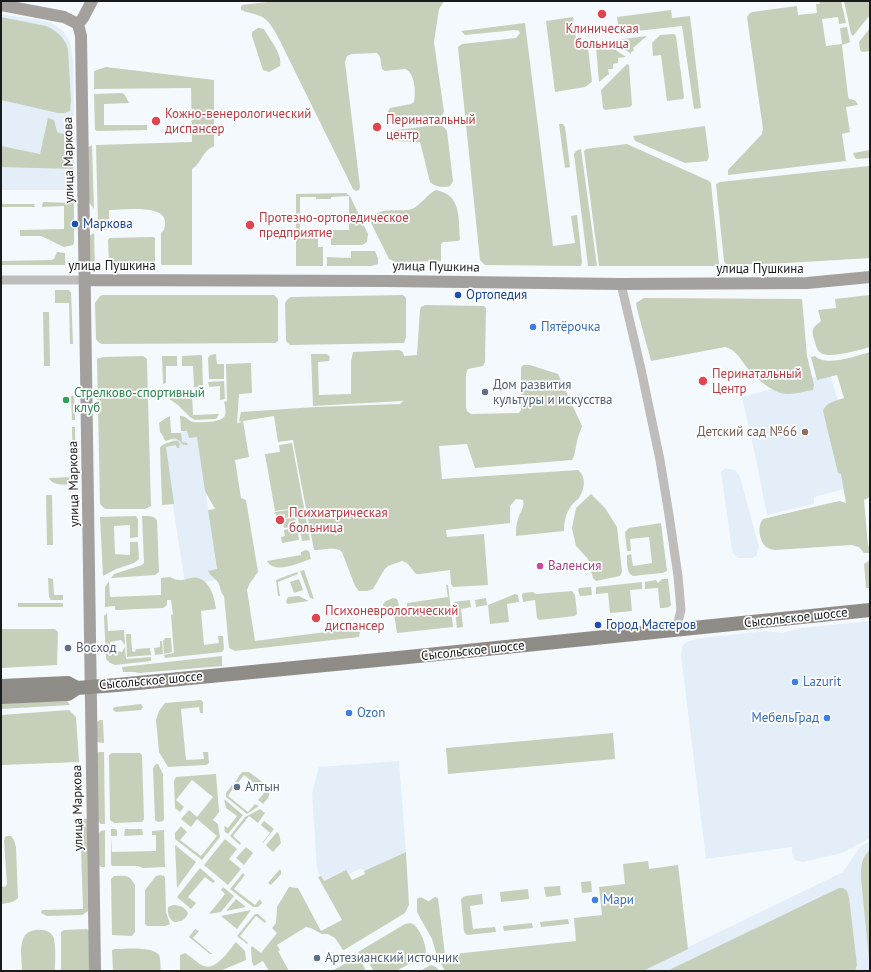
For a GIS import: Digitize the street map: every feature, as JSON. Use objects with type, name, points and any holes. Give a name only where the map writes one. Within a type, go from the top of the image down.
[{"type":"main road","name":"Сысольское шоссе","points":[[1,686],[68,684],[83,687],[398,658],[870,610]]},
{"type":"main road","name":"Сысольское шоссе","points":[[1,698],[68,694],[83,687]]},
{"type":"street","points":[[1,4],[64,17],[78,24],[92,1]]},
{"type":"street","name":"улица Маркова","points":[[78,24],[81,36],[85,280],[83,687],[95,971]]},
{"type":"street","name":"улица Пушкина","points":[[1,280],[282,282],[387,281],[620,284],[807,283],[870,277]]},
{"type":"street","points":[[620,284],[641,369],[660,460],[678,576],[681,610],[676,630]]},
{"type":"shaded area","points":[[1,14],[45,21],[53,24],[63,31],[70,42],[73,60],[75,190],[1,190]]},
{"type":"shaded area","name":"Детский сад №66","points":[[830,373],[839,405],[870,482],[814,497],[814,504],[767,515],[742,397]]},
{"type":"shaded area","points":[[186,431],[198,436],[218,580],[185,584],[164,447],[181,432]]},
{"type":"shaded area","points":[[725,468],[735,470],[740,477],[759,547],[756,556],[752,558],[738,558],[732,550],[721,472]]},
{"type":"shaded area","points":[[870,621],[870,838],[842,853],[803,862],[795,860],[792,854],[792,847],[706,859],[681,655],[684,644],[701,638],[766,631],[782,633],[801,628]]},
{"type":"shaded area","points":[[399,761],[406,852],[364,871],[361,868],[348,875],[345,870],[323,881],[317,870],[312,793],[319,767]]},
{"type":"shaded area","points":[[870,841],[870,971],[639,971],[843,872],[860,847]]},
{"type":"green space","points":[[276,1],[444,1],[439,9],[434,42],[444,112],[441,116],[436,118],[396,123],[391,122],[387,113],[390,108],[411,104],[414,102],[415,88],[411,74],[405,69],[385,71],[382,69],[380,57],[377,53],[352,54],[347,56],[345,62],[360,187],[359,190],[356,191],[353,189],[272,27],[264,18],[241,10],[242,5]]},
{"type":"green space","points":[[819,1],[841,1],[846,23],[839,24],[838,17],[822,19],[826,46],[842,44],[840,28],[847,27],[850,42],[842,45],[848,96],[849,99],[855,100],[858,105],[846,107],[850,132],[842,134],[846,161],[728,175],[728,170],[762,134],[763,129],[747,17],[752,12],[797,6],[798,15],[817,13],[816,4],[820,4]]},
{"type":"green space","points":[[844,1],[870,1],[870,15],[853,36],[851,34]]},
{"type":"green space","points":[[671,10],[672,18],[690,16],[701,108],[694,109],[682,26],[619,33],[617,17]]},
{"type":"green space","points":[[1,17],[46,26],[57,32],[62,38],[68,49],[71,101],[70,111],[58,113],[1,100]]},
{"type":"green space","points":[[573,17],[577,45],[579,47],[586,46],[588,48],[592,82],[585,87],[555,92],[546,21]]},
{"type":"green space","points":[[525,23],[553,246],[575,243],[571,216],[577,215],[582,262],[581,266],[485,265],[480,260],[458,47],[462,44],[516,38],[520,33],[519,31],[515,30],[465,35],[461,31]]},
{"type":"green space","points":[[258,28],[264,29],[278,52],[280,66],[269,72],[263,70],[252,36],[252,32]]},
{"type":"green space","points":[[870,28],[870,51],[862,52],[860,50],[859,42]]},
{"type":"green space","points":[[674,34],[676,36],[684,97],[683,99],[667,101],[661,55],[653,56],[652,43],[660,35]]},
{"type":"green space","points":[[647,36],[633,48],[634,51],[631,52],[631,54],[613,41],[614,40]]},
{"type":"green space","points":[[597,44],[607,44],[626,57],[618,58],[618,63],[613,64],[613,69],[608,69],[609,74],[599,82],[596,46]]},
{"type":"green space","points":[[627,64],[629,65],[632,105],[630,107],[605,110],[603,108],[601,90]]},
{"type":"green space","points":[[106,67],[214,80],[214,146],[206,151],[198,164],[192,169],[192,265],[161,264],[161,233],[165,222],[163,216],[151,210],[109,210],[109,230],[105,230],[98,225],[96,145],[192,142],[191,88],[94,89],[94,71]]},
{"type":"green space","points":[[122,93],[125,95],[129,103],[104,104],[104,125],[147,125],[147,130],[95,130],[94,94]]},
{"type":"green space","points":[[48,118],[54,120],[58,133],[68,134],[72,137],[73,169],[1,167],[1,146],[40,154]]},
{"type":"green space","points":[[559,124],[563,124],[565,127],[570,167],[565,168]]},
{"type":"green space","points":[[437,125],[444,127],[447,131],[453,181],[448,187],[437,186],[430,182],[420,142],[395,141],[394,137],[396,130]]},
{"type":"green space","points":[[705,126],[709,157],[707,161],[685,163],[635,141],[633,136]]},
{"type":"green space","points":[[627,144],[711,183],[719,264],[717,266],[599,266],[584,151],[586,149]]},
{"type":"green space","points":[[92,145],[94,209],[88,201],[87,148]]},
{"type":"green space","points":[[581,149],[597,266],[588,266],[574,154],[576,151]]},
{"type":"green space","points":[[870,150],[870,158],[857,159],[853,153]]},
{"type":"green space","points":[[869,166],[870,258],[726,265],[724,261],[716,184],[720,182]]},
{"type":"green space","points":[[436,190],[450,197],[457,208],[460,239],[458,241],[443,242],[441,244],[441,261],[396,262],[389,259],[371,223],[373,217],[382,211],[412,209]]},
{"type":"green space","points":[[346,193],[350,196],[368,234],[367,242],[362,245],[331,245],[331,230],[349,230],[349,196],[331,197],[331,199],[300,197],[300,230],[318,230],[318,247],[323,247],[323,266],[296,266],[296,194]]},
{"type":"green space","points":[[43,202],[74,203],[73,245],[64,247],[41,236],[20,236],[20,230],[64,229],[64,206],[42,207]]},
{"type":"green space","points":[[1,204],[34,204],[35,207],[1,207]]},
{"type":"green space","points":[[94,233],[95,266],[89,263],[89,236]]},
{"type":"green space","points":[[110,238],[155,238],[155,265],[109,265],[108,240]]},
{"type":"green space","points":[[351,251],[375,251],[378,258],[378,264],[371,266],[327,266],[327,257],[351,258]]},
{"type":"green space","points":[[57,252],[65,253],[65,265],[1,265],[1,261],[51,260],[54,259]]},
{"type":"green space","points":[[55,290],[69,290],[71,293],[73,344],[70,344],[69,303],[55,303]]},
{"type":"green space","points":[[274,295],[278,299],[278,341],[275,343],[102,344],[96,339],[95,303],[100,296]]},
{"type":"green space","points":[[403,295],[406,298],[406,337],[404,343],[290,345],[286,341],[285,303],[291,297]]},
{"type":"green space","points":[[870,295],[870,347],[838,355],[825,355],[819,352],[816,347],[813,333],[814,327],[821,321],[818,310],[836,308],[835,299]]},
{"type":"green space","points":[[644,298],[802,299],[807,356],[814,385],[813,390],[794,394],[777,391],[758,379],[748,369],[737,354],[725,347],[651,361],[636,303]]},
{"type":"green space","points":[[425,305],[484,306],[486,308],[485,362],[483,366],[468,369],[466,374],[466,407],[467,411],[471,414],[519,413],[521,410],[521,368],[523,365],[530,365],[558,374],[582,426],[572,460],[475,468],[467,444],[439,446],[442,479],[578,470],[582,475],[584,482],[583,489],[582,493],[568,512],[564,531],[516,536],[517,523],[523,507],[523,500],[516,499],[510,506],[510,523],[446,530],[447,537],[484,534],[488,585],[453,587],[451,584],[450,570],[416,574],[407,563],[402,561],[388,566],[373,589],[359,591],[355,586],[342,552],[336,549],[314,550],[293,440],[278,442],[274,416],[243,421],[249,457],[235,460],[241,498],[246,500],[258,572],[247,590],[255,641],[358,628],[360,632],[359,637],[235,651],[229,648],[224,596],[218,583],[208,571],[217,569],[208,510],[215,509],[205,491],[197,437],[189,438],[187,431],[181,431],[180,416],[184,416],[192,421],[205,422],[222,419],[225,416],[226,412],[224,402],[227,401],[226,364],[251,363],[252,393],[239,394],[237,423],[242,422],[239,421],[241,412],[315,407],[400,404],[404,400],[313,406],[311,354],[327,354],[330,357],[329,361],[318,362],[319,395],[351,394],[351,361],[353,352],[399,350],[403,352],[404,356],[417,355],[420,310],[421,307]]},
{"type":"green space","points":[[43,312],[49,312],[50,366],[44,366]]},
{"type":"green space","points":[[870,352],[870,497],[864,500],[870,553],[864,553],[859,547],[851,545],[775,550],[767,548],[760,537],[759,529],[763,519],[840,501],[846,503],[841,474],[838,473],[823,411],[829,404],[844,398],[837,375],[817,380],[811,357],[815,356],[826,361],[834,361]]},
{"type":"green space","points":[[216,354],[217,364],[224,364],[224,379],[209,379],[208,358],[210,355]]},
{"type":"green space","points":[[202,355],[203,387],[194,387],[193,366],[182,366],[182,356]]},
{"type":"green space","points":[[143,356],[147,359],[151,506],[145,509],[105,509],[100,504],[97,359],[103,357]]},
{"type":"green space","points":[[162,356],[177,356],[177,366],[166,366],[166,383],[163,384]]},
{"type":"green space","points":[[224,381],[225,399],[220,400],[220,386],[209,387],[208,382]]},
{"type":"green space","points":[[167,393],[192,393],[193,415],[219,414],[215,419],[195,420],[168,398]]},
{"type":"green space","points":[[71,396],[74,396],[75,420],[72,420]]},
{"type":"green space","points":[[170,416],[171,433],[181,433],[182,442],[187,443],[188,445],[183,445],[176,439],[166,441],[164,439],[160,432],[159,423]]},
{"type":"green space","points":[[72,427],[75,427],[76,484],[57,484],[49,478],[73,477]]},
{"type":"green space","points":[[174,441],[178,441],[180,444],[179,448],[177,448],[176,445],[166,447],[174,504],[162,505],[160,447]]},
{"type":"green space","points":[[292,443],[310,540],[302,541],[296,508],[275,511],[265,454],[280,452],[279,445]]},
{"type":"green space","points":[[591,494],[605,508],[617,527],[622,572],[620,576],[596,581],[593,578],[588,559],[576,546],[572,528],[576,508]]},
{"type":"green space","points":[[46,495],[52,495],[53,545],[47,545]]},
{"type":"green space","points":[[294,509],[295,516],[285,518],[285,514],[276,516],[275,512]]},
{"type":"green space","points":[[136,516],[138,519],[138,537],[130,538],[129,525],[114,526],[115,554],[129,555],[130,542],[138,542],[139,559],[134,563],[116,569],[103,576],[100,517]]},
{"type":"green space","points":[[142,516],[149,516],[157,520],[159,572],[155,575],[111,578],[114,574],[144,563]]},
{"type":"green space","points":[[295,517],[297,526],[284,528],[283,523],[286,522],[285,519]]},
{"type":"green space","points":[[661,523],[667,571],[662,573],[631,575],[628,570],[627,555],[631,554],[633,566],[652,563],[649,537],[630,539],[631,551],[627,551],[625,532],[629,528]]},
{"type":"green space","points":[[297,527],[299,540],[282,543],[281,537],[285,536],[284,530]]},
{"type":"green space","points":[[306,550],[309,551],[311,559],[287,567],[275,567],[267,561],[301,555],[301,552]]},
{"type":"green space","points":[[870,560],[870,588],[866,588],[864,564]]},
{"type":"green space","points":[[304,570],[314,599],[310,598],[300,571]]},
{"type":"green space","points":[[297,572],[298,574],[278,582],[280,596],[278,596],[276,580]]},
{"type":"green space","points":[[170,577],[177,580],[198,578],[209,586],[213,595],[216,609],[201,611],[204,645],[219,643],[218,636],[223,636],[224,649],[222,652],[165,658],[164,655],[174,653],[171,615],[173,614],[171,600],[167,600],[167,605],[163,608],[115,610],[115,606],[105,607],[105,587],[109,581],[110,597],[161,595],[161,578]]},
{"type":"green space","points":[[48,578],[53,579],[54,595],[63,595],[63,600],[51,600],[49,597]]},
{"type":"green space","points":[[299,579],[303,590],[294,593],[290,582]]},
{"type":"green space","points":[[662,579],[668,579],[671,605],[660,608],[658,588],[645,589],[645,582],[656,580],[658,583]]},
{"type":"green space","points":[[642,582],[642,589],[630,590],[632,611],[610,613],[608,593],[596,594],[596,587]]},
{"type":"green space","points":[[446,585],[448,585],[453,627],[397,633],[394,614],[417,610],[416,607],[407,608],[407,603],[448,597]]},
{"type":"green space","points":[[591,587],[592,595],[580,596],[578,590],[579,588]]},
{"type":"green space","points":[[572,591],[575,595],[577,614],[575,616],[539,620],[537,618],[535,600],[523,602],[523,593],[533,592],[536,594]]},
{"type":"green space","points":[[515,594],[518,595],[519,602],[507,604],[509,622],[490,624],[488,605]]},
{"type":"green space","points":[[299,596],[309,601],[287,604],[286,601],[288,597]]},
{"type":"green space","points":[[393,598],[397,599],[399,605],[398,607],[384,609],[383,604]]},
{"type":"green space","points":[[486,598],[487,605],[476,607],[475,600]]},
{"type":"green space","points":[[470,600],[471,607],[461,609],[463,627],[457,628],[454,602]]},
{"type":"green space","points":[[18,603],[63,603],[63,607],[18,607]]},
{"type":"green space","points":[[107,613],[108,631],[124,630],[125,645],[121,640],[110,642],[111,651],[122,652],[125,647],[126,659],[151,657],[151,661],[115,665],[106,659],[104,616]]},
{"type":"green space","points":[[1,629],[55,629],[58,632],[57,665],[1,668]]},
{"type":"green space","points":[[126,634],[131,634],[132,651],[135,652],[136,649],[150,648],[151,655],[127,657]]},
{"type":"green space","points":[[165,638],[171,638],[172,652],[164,654],[163,641]]},
{"type":"green space","points":[[160,641],[162,641],[163,654],[155,655],[154,648],[160,647]]},
{"type":"green space","points":[[222,656],[222,666],[139,673],[123,672],[122,667]]},
{"type":"green space","points":[[201,700],[203,702],[203,713],[200,713],[199,707],[181,709],[186,760],[204,759],[203,752],[208,752],[209,763],[206,765],[168,767],[159,752],[156,720],[159,711],[165,703]]},
{"type":"green space","points":[[67,701],[70,705],[1,709],[1,703]]},
{"type":"green space","points":[[141,704],[143,707],[141,710],[116,712],[113,710],[115,707]]},
{"type":"green space","points":[[69,710],[76,717],[79,762],[1,765],[1,715]]},
{"type":"green space","points":[[103,720],[104,743],[97,742],[97,722]]},
{"type":"green space","points":[[613,733],[615,759],[448,774],[446,748]]},
{"type":"green space","points":[[104,752],[105,824],[101,824],[97,820],[97,753]]},
{"type":"green space","points":[[112,753],[140,753],[142,755],[144,819],[142,822],[114,823],[110,820],[109,755]]},
{"type":"green space","points":[[156,764],[158,764],[163,774],[164,819],[163,821],[158,822],[155,820],[153,768]]},
{"type":"green space","points":[[242,772],[249,772],[266,785],[269,796],[263,804],[258,800],[265,792],[244,775],[237,784],[235,782]]},
{"type":"green space","points":[[216,774],[219,812],[213,820],[218,824],[220,837],[202,860],[175,839],[175,833],[181,826],[187,832],[180,840],[201,856],[217,836],[197,819],[191,827],[181,819],[189,810],[197,817],[213,797],[192,780],[176,800],[184,807],[180,812],[175,808],[174,781],[176,777]]},
{"type":"green space","points":[[232,785],[234,787],[228,796],[248,812],[255,804],[259,806],[247,814],[226,797],[226,793]]},
{"type":"green space","points":[[224,799],[243,815],[228,834],[225,832],[224,826],[228,828],[237,816],[226,808]]},
{"type":"green space","points":[[260,809],[265,813],[258,823],[249,816],[233,836],[241,843],[240,845],[230,836],[245,817]]},
{"type":"green space","points":[[80,819],[87,819],[88,911],[82,915],[47,916],[41,913],[42,910],[83,909]]},
{"type":"green space","points":[[264,821],[274,829],[262,843],[270,833],[261,825]]},
{"type":"green space","points":[[111,829],[117,830],[117,836],[111,836]]},
{"type":"green space","points":[[125,829],[142,829],[143,835],[124,836]]},
{"type":"green space","points":[[105,830],[105,867],[101,867],[99,865],[98,834]]},
{"type":"green space","points":[[164,830],[165,867],[143,868],[138,866],[112,866],[111,836],[112,852],[156,851],[156,835],[152,835],[152,831]]},
{"type":"green space","points":[[277,832],[281,843],[273,852],[266,845]]},
{"type":"green space","points":[[11,836],[16,847],[18,898],[12,902],[1,904],[1,886],[5,887],[7,884],[4,841],[5,837]]},
{"type":"green space","points":[[225,839],[237,849],[229,859],[241,869],[228,885],[204,865]]},
{"type":"green space","points":[[175,845],[196,862],[177,888]]},
{"type":"green space","points":[[246,847],[253,853],[244,865],[236,858]]},
{"type":"green space","points":[[870,850],[870,970],[861,870],[862,862]]},
{"type":"green space","points":[[406,852],[409,905],[405,913],[344,950],[335,938],[328,934],[322,934],[306,927],[277,945],[280,950],[278,951],[289,971],[269,971],[263,961],[254,966],[252,962],[251,948],[252,946],[261,953],[277,933],[272,928],[276,923],[277,907],[289,887],[298,888],[321,931],[342,920],[318,877],[321,876],[324,881],[346,870],[352,880],[365,874],[364,871]]},
{"type":"green space","points":[[648,861],[649,869],[678,865],[688,949],[643,971],[445,971],[437,956],[432,939],[417,912],[417,899],[422,898],[429,901],[435,897],[438,898],[445,955],[576,941],[574,918],[602,915],[599,887],[625,884],[623,864]]},
{"type":"green space","points":[[200,868],[215,881],[213,883],[205,877],[188,897],[196,903],[191,909],[177,897]]},
{"type":"green space","points":[[280,869],[281,874],[271,885],[268,883]]},
{"type":"green space","points":[[243,873],[245,875],[234,889],[255,905],[260,899],[262,903],[258,907],[253,907],[230,889]]},
{"type":"green space","points":[[114,876],[129,877],[135,885],[135,932],[132,936],[112,935],[111,879]]},
{"type":"green space","points":[[156,876],[164,876],[165,878],[166,912],[170,924],[165,926],[147,926],[145,924],[145,890]]},
{"type":"green space","points":[[591,881],[592,892],[582,893],[581,882]]},
{"type":"green space","points":[[560,886],[561,895],[546,897],[544,887]]},
{"type":"green space","points":[[223,887],[234,896],[221,912],[209,914],[225,894],[221,890]]},
{"type":"green space","points":[[839,888],[843,888],[847,891],[849,898],[857,965],[855,971],[667,971]]},
{"type":"green space","points":[[528,889],[529,899],[501,902],[500,892]]},
{"type":"green space","points":[[482,894],[483,904],[470,906],[473,929],[495,927],[496,932],[467,935],[464,932],[461,899],[465,896]]},
{"type":"green space","points":[[236,899],[246,907],[226,911]]},
{"type":"green space","points":[[173,905],[182,907],[188,913],[181,921],[174,922],[168,914],[168,907]]},
{"type":"green space","points":[[251,910],[237,929],[221,916]]},
{"type":"green space","points":[[255,914],[258,914],[266,921],[265,923],[256,916],[240,936],[248,943],[247,944],[237,936]]},
{"type":"green space","points":[[568,919],[569,924],[541,927],[540,922]]},
{"type":"green space","points":[[411,923],[420,932],[424,941],[426,953],[422,957],[396,971],[371,971],[373,970],[366,958],[361,961],[366,971],[332,971],[359,956],[358,952],[405,924]]},
{"type":"green space","points":[[532,923],[533,928],[504,931],[503,926]]},
{"type":"green space","points":[[87,929],[89,931],[89,971],[22,971],[22,941],[31,931],[45,930],[52,935],[55,947],[55,970],[61,970],[61,932],[64,930]]},
{"type":"green space","points":[[195,929],[199,931],[193,938],[212,954],[189,937]]},
{"type":"green space","points":[[236,942],[245,951],[246,960],[220,971],[180,971],[180,955],[185,953],[202,965],[209,967],[218,962]]},
{"type":"green space","points":[[145,949],[156,952],[160,957],[161,971],[113,971],[112,950]]},
{"type":"green space","points":[[431,965],[436,967],[439,971],[420,971]]},
{"type":"place","name":"Клиническая больница","points":[[602,14]]},
{"type":"place","name":"Кожно-венерологический диспансер","points":[[156,121]]},
{"type":"place","name":"Перинатальный центр","points":[[377,127]]},
{"type":"place","name":"Маркова","points":[[75,224]]},
{"type":"place","name":"Протезно-ортопедическое предприятие","points":[[250,225]]},
{"type":"place","name":"Ортопедия","points":[[458,295]]},
{"type":"place","name":"Пятёрочка","points":[[533,327]]},
{"type":"place","name":"Перинатальный Центр","points":[[703,381]]},
{"type":"place","name":"Дом развития культуры и искусства","points":[[485,392]]},
{"type":"place","name":"Стрелково-спортивный клуб","points":[[66,400]]},
{"type":"place","name":"Детский сад №66","points":[[805,432]]},
{"type":"place","name":"Психиатрическая больница","points":[[280,520]]},
{"type":"place","name":"Валенсия","points":[[540,566]]},
{"type":"place","name":"Психоневрологический диспансер","points":[[316,618]]},
{"type":"place","name":"Город Мастеров","points":[[598,625]]},
{"type":"place","name":"Восход","points":[[68,648]]},
{"type":"place","name":"Lazurit","points":[[795,682]]},
{"type":"place","name":"Ozon","points":[[349,713]]},
{"type":"place","name":"МебельГрад","points":[[827,718]]},
{"type":"place","name":"Алтын","points":[[237,787]]},
{"type":"place","name":"Мари","points":[[595,900]]},
{"type":"place","name":"Артезианский источник","points":[[317,958]]}]
